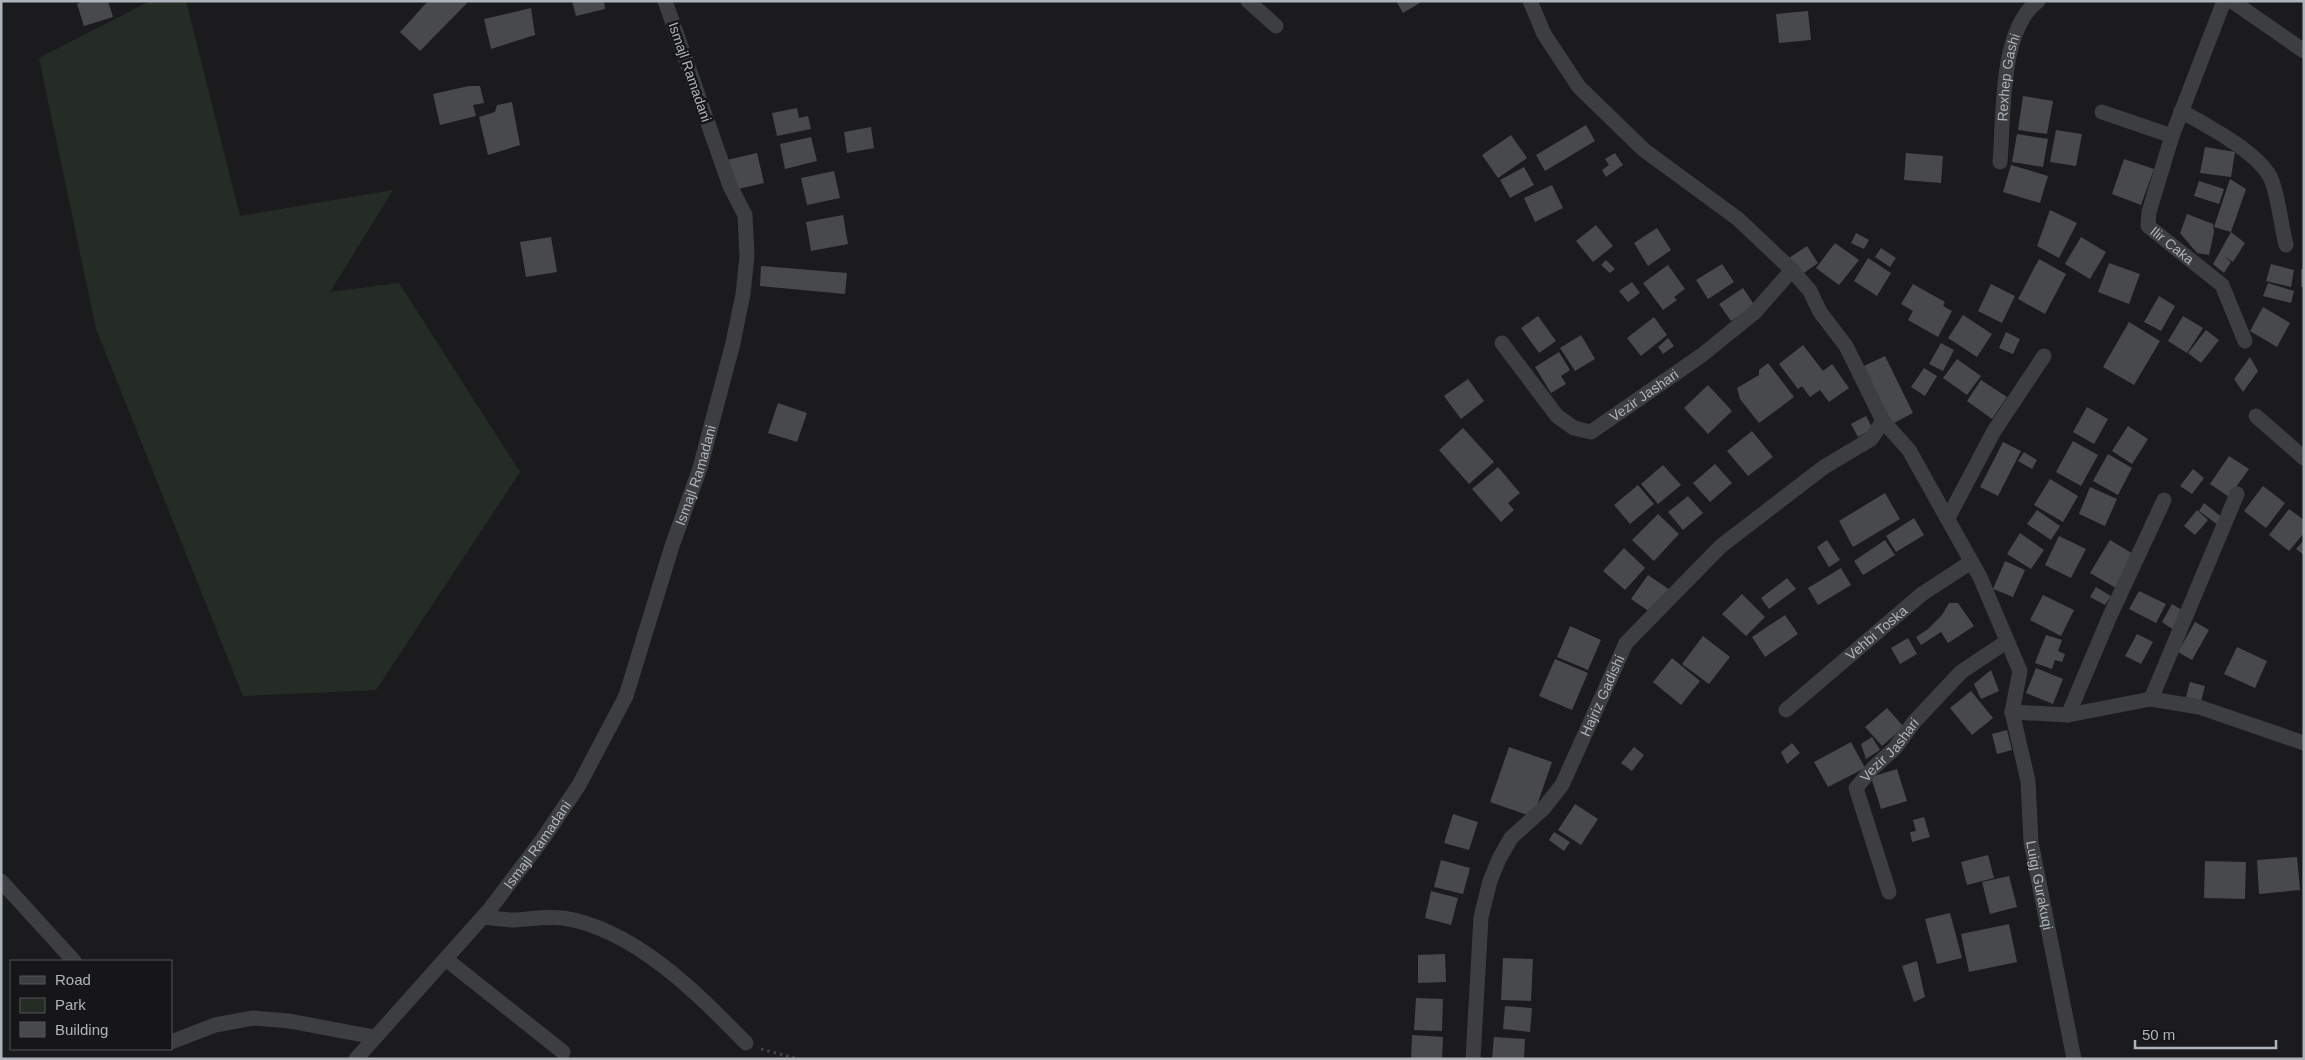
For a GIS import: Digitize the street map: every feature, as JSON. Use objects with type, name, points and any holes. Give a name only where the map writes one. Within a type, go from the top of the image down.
[{"type":"street","name":"Ismajl Ramadani","points":[[356,1059],[484,917],[542,840],[579,785],[626,696],[669,554],[700,468],[733,343],[747,256],[745,215],[730,186],[665,1]]},
{"type":"street","points":[[1248,1],[1276,26]]},
{"type":"street","points":[[1530,1],[1544,34],[1579,87],[1644,150],[1738,219],[1792,270],[1810,291],[1820,312],[1846,346],[1883,421],[1910,450],[1971,562],[2020,671],[2012,712],[2068,715],[2151,699],[2199,707],[2304,743]]},
{"type":"street","name":"Rexhep Gashi","points":[[2000,162],[2007,63],[2020,24],[2028,9],[2038,1]]},
{"type":"street","name":"Ilir Caka","points":[[2224,1],[2172,136],[2149,212],[2148,226],[2222,285],[2245,341]]},
{"type":"street","points":[[2232,1],[2304,51]]},
{"type":"street","points":[[2181,111],[2232,141],[2263,167],[2272,180],[2286,246]]},
{"type":"street","points":[[2102,112],[2172,136]]},
{"type":"street","name":"Vezir Jashari","points":[[1502,343],[1557,416],[1574,428],[1591,432],[1702,355],[1754,313],[1792,270]]},
{"type":"street","points":[[1948,518],[1994,431],[2044,356]]},
{"type":"street","points":[[2256,416],[2304,458]]},
{"type":"street","name":"Hajriz Gadishi","points":[[1473,1059],[1481,917],[1490,881],[1499,859],[1511,838],[1543,809],[1562,785],[1626,643],[1721,546],[1824,466],[1871,439],[1883,421]]},
{"type":"street","points":[[2151,699],[2237,494]]},
{"type":"street","points":[[2068,715],[2109,618],[2164,500]]},
{"type":"street","name":"Vehbi Toska","points":[[1786,710],[1922,594],[1971,562]]},
{"type":"street","name":"Vezir Jashari","points":[[1889,892],[1856,788],[1873,768],[1895,748],[1914,722],[1961,672],[2006,642]]},
{"type":"street","name":"Luigj Gurakuqi","points":[[2012,712],[2028,781],[2031,842],[2074,1059]]},
{"type":"street","points":[[1,880],[73,960]]},
{"type":"street","points":[[484,917],[511,920],[562,918],[590,924],[662,965],[705,1001],[746,1043]]},
{"type":"street","points":[[447,960],[563,1052]]},
{"type":"street","points":[[172,1042],[215,1025],[253,1018],[289,1021],[374,1037]]},
{"type":"path","points":[[746,1043],[766,1052],[798,1059]]},
{"type":"green space","points":[[150,1],[186,1],[240,216],[393,190],[330,292],[399,283],[520,472],[376,690],[243,696],[96,329],[39,58]]},
{"type":"building","points":[[84,1],[108,1],[113,17],[84,26],[77,4]]},
{"type":"building","points":[[428,1],[469,1],[420,51],[400,32]]},
{"type":"building","points":[[572,1],[604,1],[605,9],[576,16]]},
{"type":"building","points":[[1396,1],[1423,1],[1403,13]]},
{"type":"building","points":[[531,8],[535,35],[491,49],[484,19]]},
{"type":"building","points":[[1808,11],[1811,40],[1779,43],[1776,14]]},
{"type":"building","points":[[469,86],[480,86],[484,103],[473,105],[476,116],[440,125],[433,94]]},
{"type":"building","points":[[2023,96],[2053,101],[2047,134],[2018,130]]},
{"type":"building","points":[[512,102],[520,145],[488,155],[479,117],[495,112],[497,105]]},
{"type":"building","points":[[797,108],[799,118],[808,116],[811,129],[777,136],[772,113]]},
{"type":"building","points":[[1586,125],[1595,141],[1545,171],[1536,155]]},
{"type":"building","points":[[871,127],[874,148],[847,153],[844,132]]},
{"type":"building","points":[[2056,130],[2082,134],[2076,166],[2050,162]]},
{"type":"building","points":[[2017,134],[2048,139],[2043,167],[2012,162]]},
{"type":"building","points":[[1511,135],[1527,158],[1498,178],[1482,155]]},
{"type":"building","points":[[811,137],[817,161],[785,169],[780,144]]},
{"type":"building","points":[[2205,147],[2235,152],[2231,177],[2200,173]]},
{"type":"building","points":[[757,153],[764,183],[734,190],[727,160]]},
{"type":"building","points":[[1615,153],[1623,165],[1606,177],[1602,170],[1609,165],[1605,159]]},
{"type":"building","points":[[1906,153],[1943,156],[1941,183],[1904,180]]},
{"type":"building","points":[[2124,159],[2154,169],[2141,205],[2112,194]]},
{"type":"building","points":[[2011,165],[2048,176],[2040,203],[2003,192]]},
{"type":"building","points":[[1524,167],[1534,185],[1510,198],[1500,180]]},
{"type":"building","points":[[834,171],[840,198],[807,205],[801,178]]},
{"type":"building","points":[[2230,179],[2246,189],[2231,232],[2214,227]]},
{"type":"building","points":[[2199,181],[2224,189],[2219,204],[2194,196]]},
{"type":"building","points":[[1552,185],[1563,208],[1535,222],[1524,198]]},
{"type":"building","points":[[2050,210],[2077,223],[2059,258],[2037,246]]},
{"type":"building","points":[[2187,214],[2213,224],[2214,232],[2209,255],[2197,253],[2180,233]]},
{"type":"building","points":[[843,215],[848,244],[811,251],[806,222]]},
{"type":"building","points":[[1596,225],[1613,246],[1593,262],[1576,241]]},
{"type":"building","points":[[1657,228],[1671,250],[1648,266],[1634,243]]},
{"type":"building","points":[[2231,232],[2245,243],[2233,262],[2224,256],[2231,262],[2224,273],[2213,264]]},
{"type":"building","points":[[1856,233],[1869,240],[1864,249],[1851,243]]},
{"type":"building","points":[[551,237],[557,272],[526,277],[520,242]]},
{"type":"building","points":[[2081,237],[2106,252],[2090,279],[2065,264]]},
{"type":"building","points":[[1835,243],[1859,260],[1839,285],[1816,268]]},
{"type":"building","points":[[1807,246],[1818,263],[1801,275],[1789,258]]},
{"type":"building","points":[[1881,248],[1896,258],[1890,267],[1875,257]]},
{"type":"building","points":[[1868,258],[1891,273],[1877,296],[1854,281]]},
{"type":"building","points":[[2039,259],[2066,274],[2045,314],[2018,299]]},
{"type":"building","points":[[1606,260],[1615,269],[1610,273],[1601,265]]},
{"type":"building","points":[[2109,263],[2140,274],[2129,304],[2098,292]]},
{"type":"building","points":[[1722,264],[1734,282],[1708,299],[1696,280]]},
{"type":"building","points":[[2271,264],[2294,270],[2291,287],[2266,281]]},
{"type":"building","points":[[1668,265],[1685,289],[1674,297],[1677,300],[1663,310],[1643,283]]},
{"type":"building","points":[[761,266],[847,273],[845,294],[760,286]]},
{"type":"building","points":[[2301,269],[2304,269],[2304,287],[2301,287]]},
{"type":"building","points":[[1632,282],[1640,293],[1628,302],[1619,291]]},
{"type":"building","points":[[2268,283],[2294,291],[2291,303],[2263,296]]},
{"type":"building","points":[[1913,284],[1945,302],[1943,306],[1952,311],[1938,337],[1908,320],[1913,311],[1901,304]]},
{"type":"building","points":[[1991,284],[2015,296],[2002,323],[1978,311]]},
{"type":"building","points":[[1743,288],[1755,306],[1731,321],[1719,304]]},
{"type":"building","points":[[2159,296],[2175,306],[2161,331],[2144,322]]},
{"type":"building","points":[[2263,307],[2290,323],[2277,347],[2250,331]]},
{"type":"building","points":[[1963,315],[1992,334],[1977,357],[1948,338]]},
{"type":"building","points":[[1538,316],[1556,341],[1539,353],[1521,328]]},
{"type":"building","points":[[2183,316],[2203,328],[2187,353],[2168,341]]},
{"type":"building","points":[[1654,317],[1667,335],[1641,356],[1627,338]]},
{"type":"building","points":[[2129,322],[2160,341],[2134,385],[2103,367]]},
{"type":"building","points":[[2206,330],[2219,340],[2201,363],[2188,353]]},
{"type":"building","points":[[2006,332],[2020,339],[2013,354],[1999,348]]},
{"type":"building","points":[[1581,335],[1595,359],[1575,371],[1560,348]]},
{"type":"building","points":[[1668,338],[1674,346],[1663,354],[1658,347]]},
{"type":"building","points":[[1941,343],[1954,350],[1943,371],[1929,364]]},
{"type":"building","points":[[1803,345],[1823,371],[1832,364],[1849,388],[1829,402],[1820,390],[1810,397],[1802,386],[1798,389],[1779,364]]},
{"type":"building","points":[[1559,352],[1570,370],[1561,376],[1566,384],[1551,393],[1535,367]]},
{"type":"building","points":[[1885,356],[1913,413],[1892,424],[1864,366]]},
{"type":"building","points":[[2250,357],[2258,371],[2243,392],[2234,379]]},
{"type":"building","points":[[1957,359],[1981,376],[1967,395],[1943,378]]},
{"type":"building","points":[[1768,363],[1794,397],[1759,423],[1740,399],[1737,388],[1759,375],[1759,370]]},
{"type":"building","points":[[1924,368],[1937,376],[1925,396],[1911,387]]},
{"type":"building","points":[[1468,379],[1484,401],[1461,419],[1444,396]]},
{"type":"building","points":[[1981,380],[2007,397],[1992,419],[1967,401]]},
{"type":"building","points":[[1708,385],[1732,411],[1708,434],[1684,408]]},
{"type":"building","points":[[778,403],[807,413],[797,442],[768,433]]},
{"type":"building","points":[[2087,407],[2108,419],[2094,444],[2073,432]]},
{"type":"building","points":[[1866,416],[1873,429],[1858,437],[1851,424]]},
{"type":"building","points":[[2128,426],[2148,439],[2132,464],[2112,451]]},
{"type":"building","points":[[1463,428],[1494,462],[1469,484],[1439,450]]},
{"type":"building","points":[[1752,431],[1773,457],[1748,476],[1727,451]]},
{"type":"building","points":[[2073,441],[2098,455],[2081,486],[2056,472]]},
{"type":"building","points":[[2003,442],[2021,451],[1998,496],[1980,487]]},
{"type":"building","points":[[2024,452],[2037,460],[2032,469],[2018,461]]},
{"type":"building","points":[[2108,454],[2132,468],[2118,495],[2093,481]]},
{"type":"building","points":[[2229,456],[2249,469],[2229,497],[2210,484]]},
{"type":"building","points":[[1715,464],[1732,483],[1710,502],[1693,483]]},
{"type":"building","points":[[1663,465],[1681,485],[1658,504],[1641,484]]},
{"type":"building","points":[[1498,467],[1520,493],[1508,503],[1514,510],[1501,522],[1472,489]]},
{"type":"building","points":[[2193,469],[2204,478],[2192,494],[2180,486]]},
{"type":"building","points":[[2050,479],[2078,496],[2063,522],[2034,505]]},
{"type":"building","points":[[1638,485],[1654,504],[1630,524],[1614,505]]},
{"type":"building","points":[[2263,486],[2285,503],[2266,528],[2244,511]]},
{"type":"building","points":[[2090,487],[2117,499],[2105,526],[2079,514]]},
{"type":"building","points":[[1885,493],[1900,519],[1853,547],[1839,521]]},
{"type":"building","points":[[1688,496],[1703,513],[1683,530],[1668,512]]},
{"type":"building","points":[[2204,503],[2223,518],[2218,525],[2199,511]]},
{"type":"building","points":[[2289,509],[2304,520],[2304,533],[2289,551],[2269,535]]},
{"type":"building","points":[[2037,510],[2060,526],[2051,540],[2027,524]]},
{"type":"building","points":[[2197,510],[2208,520],[2195,535],[2184,526]]},
{"type":"building","points":[[1658,514],[1679,534],[1654,561],[1632,540]]},
{"type":"building","points":[[1914,518],[1924,535],[1896,552],[1886,536]]},
{"type":"building","points":[[2020,533],[2044,550],[2031,569],[2007,554]]},
{"type":"building","points":[[2059,536],[2086,549],[2071,578],[2045,565]]},
{"type":"building","points":[[1827,540],[1840,560],[1829,567],[1817,547]]},
{"type":"building","points":[[1885,540],[1895,555],[1863,575],[1854,561]]},
{"type":"building","points":[[2110,540],[2135,555],[2116,588],[2090,573]]},
{"type":"building","points":[[2304,540],[2304,555],[2296,549]]},
{"type":"building","points":[[1624,548],[1645,568],[1625,590],[1603,571]]},
{"type":"building","points":[[2005,561],[2025,570],[2013,597],[1993,589]]},
{"type":"building","points":[[1841,568],[1851,585],[1818,605],[1808,588]]},
{"type":"building","points":[[1648,575],[1670,590],[1653,614],[1631,599]]},
{"type":"building","points":[[1787,578],[1796,589],[1769,609],[1761,598]]},
{"type":"building","points":[[2096,587],[2111,596],[2105,605],[2090,597]]},
{"type":"building","points":[[2139,591],[2166,604],[2156,623],[2129,609]]},
{"type":"building","points":[[1742,594],[1765,617],[1746,636],[1722,614]]},
{"type":"building","points":[[2043,595],[2074,610],[2061,636],[2030,620]]},
{"type":"building","points":[[1949,603],[1958,603],[1974,626],[1948,643],[1941,632],[1921,645],[1916,637],[1928,629],[1942,615]]},
{"type":"building","points":[[2172,604],[2185,612],[2174,630],[2162,622]]},
{"type":"building","points":[[1785,615],[1798,634],[1765,657],[1752,637]]},
{"type":"building","points":[[2195,622],[2209,630],[2192,660],[2178,652]]},
{"type":"building","points":[[1570,626],[1601,640],[1588,670],[1557,657]]},
{"type":"building","points":[[2137,634],[2153,642],[2141,664],[2125,656]]},
{"type":"building","points":[[2046,635],[2062,640],[2058,651],[2065,654],[2062,662],[2055,660],[2052,669],[2035,663]]},
{"type":"building","points":[[1703,636],[1730,657],[1709,684],[1682,664]]},
{"type":"building","points":[[1908,638],[1917,654],[1900,664],[1891,648]]},
{"type":"building","points":[[2237,647],[2267,661],[2255,688],[2224,674]]},
{"type":"building","points":[[1672,658],[1700,681],[1681,705],[1653,682]]},
{"type":"building","points":[[1555,659],[1588,673],[1572,710],[1539,696]]},
{"type":"building","points":[[2036,668],[2063,679],[2053,704],[2026,693]]},
{"type":"building","points":[[1991,670],[1999,691],[1981,699],[1974,684]]},
{"type":"building","points":[[2190,682],[2205,686],[2201,701],[2186,697]]},
{"type":"building","points":[[1971,691],[1993,718],[1972,735],[1950,708]]},
{"type":"building","points":[[1887,708],[1904,727],[1882,746],[1865,727]]},
{"type":"building","points":[[2007,730],[2012,750],[1997,754],[1992,734]]},
{"type":"building","points":[[1872,737],[1880,750],[1866,759],[1861,744]]},
{"type":"building","points":[[1851,742],[1865,768],[1828,787],[1814,762]]},
{"type":"building","points":[[1792,743],[1800,753],[1787,764],[1781,752]]},
{"type":"building","points":[[1509,747],[1552,762],[1533,817],[1490,802]]},
{"type":"building","points":[[1634,747],[1644,755],[1632,771],[1621,763]]},
{"type":"building","points":[[1897,769],[1907,801],[1881,809],[1871,777]]},
{"type":"building","points":[[1575,804],[1598,819],[1581,845],[1558,830]]},
{"type":"building","points":[[1453,814],[1478,822],[1469,850],[1444,843]]},
{"type":"building","points":[[1924,817],[1930,837],[1912,842],[1910,832],[1916,831],[1913,820]]},
{"type":"building","points":[[1554,832],[1570,842],[1564,851],[1549,840]]},
{"type":"building","points":[[1988,855],[1994,878],[1967,885],[1961,862]]},
{"type":"building","points":[[2297,857],[2300,890],[2259,894],[2257,860]]},
{"type":"building","points":[[1441,860],[1470,868],[1463,894],[1434,887]]},
{"type":"building","points":[[2205,861],[2246,862],[2245,899],[2204,898]]},
{"type":"building","points":[[2009,876],[2017,907],[1990,914],[1982,882]]},
{"type":"building","points":[[1431,891],[1458,898],[1451,925],[1425,918]]},
{"type":"building","points":[[1950,913],[1962,958],[1937,964],[1925,919]]},
{"type":"building","points":[[2009,924],[2017,962],[1969,972],[1961,934]]},
{"type":"building","points":[[1445,954],[1446,982],[1418,983],[1418,955]]},
{"type":"building","points":[[1503,958],[1533,959],[1531,1001],[1501,1000]]},
{"type":"building","points":[[1917,961],[1925,997],[1914,1002],[1902,966]]},
{"type":"building","points":[[1416,998],[1443,999],[1442,1031],[1414,1030]]},
{"type":"building","points":[[1505,1006],[1532,1008],[1530,1032],[1503,1029]]},
{"type":"building","points":[[1412,1035],[1443,1037],[1442,1059],[1411,1059]]},
{"type":"building","points":[[1494,1037],[1525,1039],[1524,1059],[1492,1059]]}]
